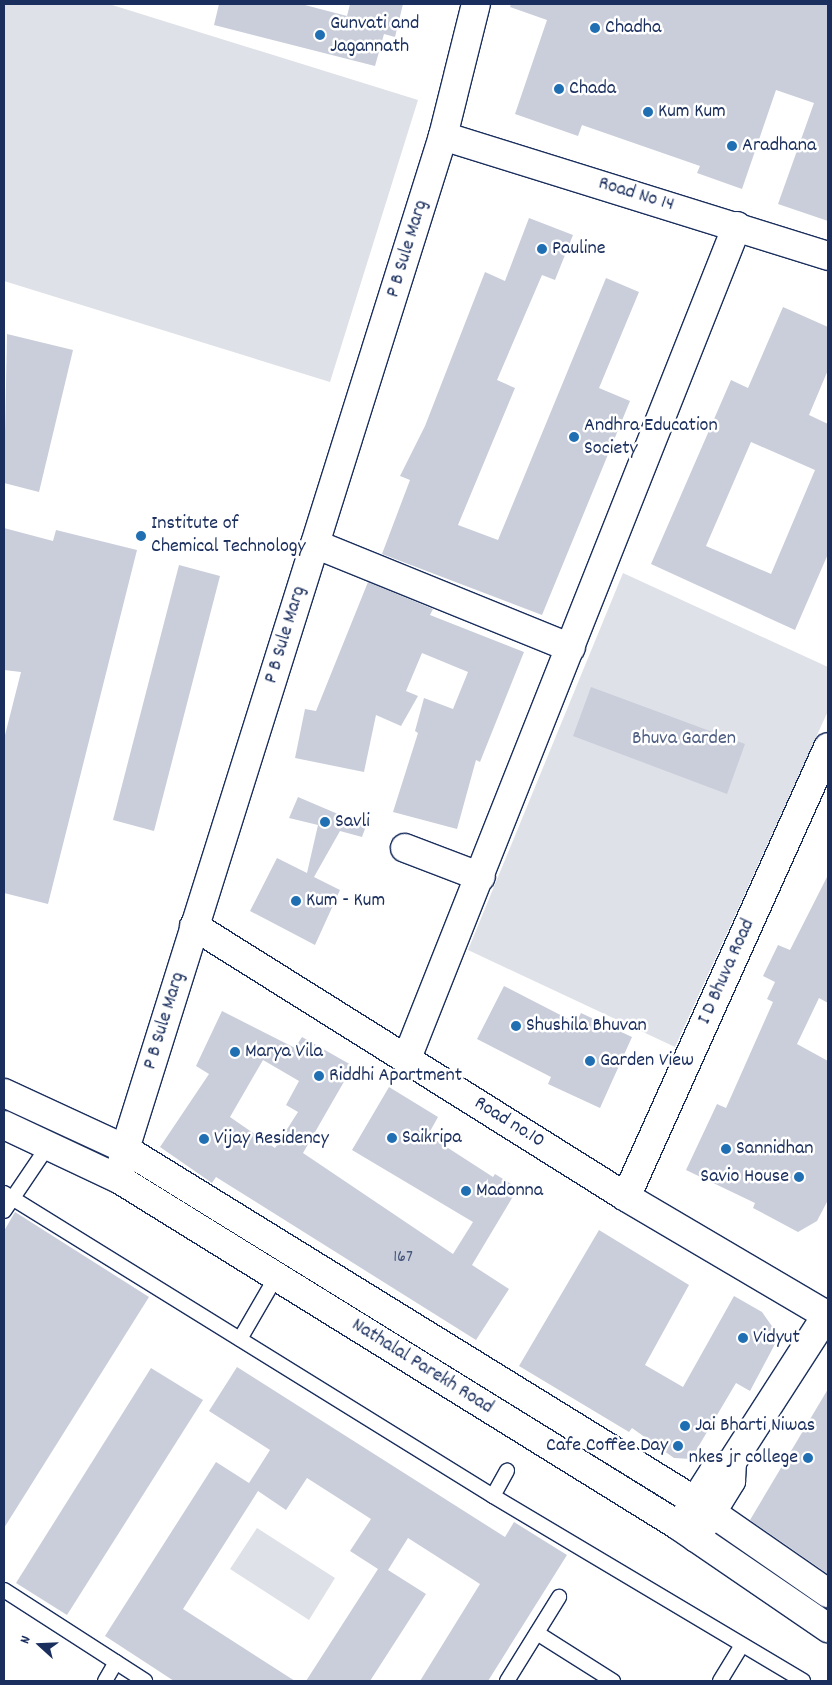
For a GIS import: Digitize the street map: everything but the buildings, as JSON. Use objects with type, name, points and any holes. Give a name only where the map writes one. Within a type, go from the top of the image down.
[{"type":"street","name":"P B Sule Marg","points":[[119,1179],[125,1149],[194,926],[443,136],[476,4]]},
{"type":"street","name":"Road No 14","points":[[443,136],[737,226],[828,256]]},
{"type":"street","points":[[407,1058],[481,877],[737,226]]},
{"type":"street","points":[[315,544],[571,648]]},
{"type":"street","name":"I D Bhuva Road","points":[[626,1197],[827,753]]},
{"type":"street","points":[[405,848],[481,877]]},
{"type":"street","name":"Road no.10","points":[[194,926],[626,1197],[828,1315]]},
{"type":"street","name":"Nathalal Parekh Road","points":[[4,1093],[125,1149],[703,1507],[828,1593]]},
{"type":"street","name":"Nathalal Parekh Road","points":[[4,1126],[119,1179],[688,1532],[828,1628]]},
{"type":"street","points":[[688,1532],[703,1507],[714,1471],[732,1462],[828,1315]]},
{"type":"lane","points":[[4,1212],[8,1196],[48,1146]]},
{"type":"lane","points":[[8,1196],[493,1496],[803,1681]]},
{"type":"lane","points":[[240,1339],[276,1277]]},
{"type":"lane","points":[[493,1496],[507,1471]]},
{"type":"lane","points":[[4,1590],[145,1681]]},
{"type":"lane","points":[[507,1681],[559,1597]]},
{"type":"lane","points":[[537,1633],[613,1681]]},
{"type":"lane","points":[[720,1681],[742,1645]]},
{"type":"lane","points":[[105,1681],[116,1662]]},
{"type":"green space","points":[[4,4],[109,4],[418,100],[330,382],[4,281]]},
{"type":"green space","name":"Bhuva Garden","points":[[623,573],[828,667],[828,711],[675,1047],[468,950]]},
{"type":"green space","points":[[257,1528],[335,1578],[309,1620],[230,1569]]},
{"type":"place","name":"Chadha","points":[[595,28]]},
{"type":"place","name":"Gunvati and Jagannath","points":[[320,35]]},
{"type":"place","name":"Chada","points":[[559,89]]},
{"type":"place","name":"Kum Kum","points":[[648,112]]},
{"type":"place","name":"Aradhana","points":[[732,146]]},
{"type":"place","name":"Pauline","points":[[542,249]]},
{"type":"place","name":"Andhra Education Society","points":[[574,437]]},
{"type":"place","name":"Institute of Chemical Technology","points":[[141,536]]},
{"type":"place","name":"Savli","points":[[325,822]]},
{"type":"place","name":"Kum - Kum","points":[[296,901]]},
{"type":"place","name":"Shushila Bhuvan","points":[[516,1026]]},
{"type":"place","name":"Marya Vila","points":[[235,1052]]},
{"type":"place","name":"Garden View","points":[[590,1061]]},
{"type":"place","name":"Riddhi Apartment","points":[[319,1076]]},
{"type":"place","name":"Saikripa","points":[[392,1138]]},
{"type":"place","name":"Vijay Residency","points":[[204,1139]]},
{"type":"place","name":"Sannidhan","points":[[726,1149]]},
{"type":"place","name":"Savio House","points":[[799,1177]]},
{"type":"place","name":"Madonna","points":[[466,1191]]},
{"type":"place","name":"Vidyut","points":[[743,1338]]},
{"type":"place","name":"Jai Bharti Niwas","points":[[685,1426]]},
{"type":"place","name":"Cafe Coffee Day","points":[[678,1446]]},
{"type":"place","name":"nkes jr college","points":[[808,1458]]}]
